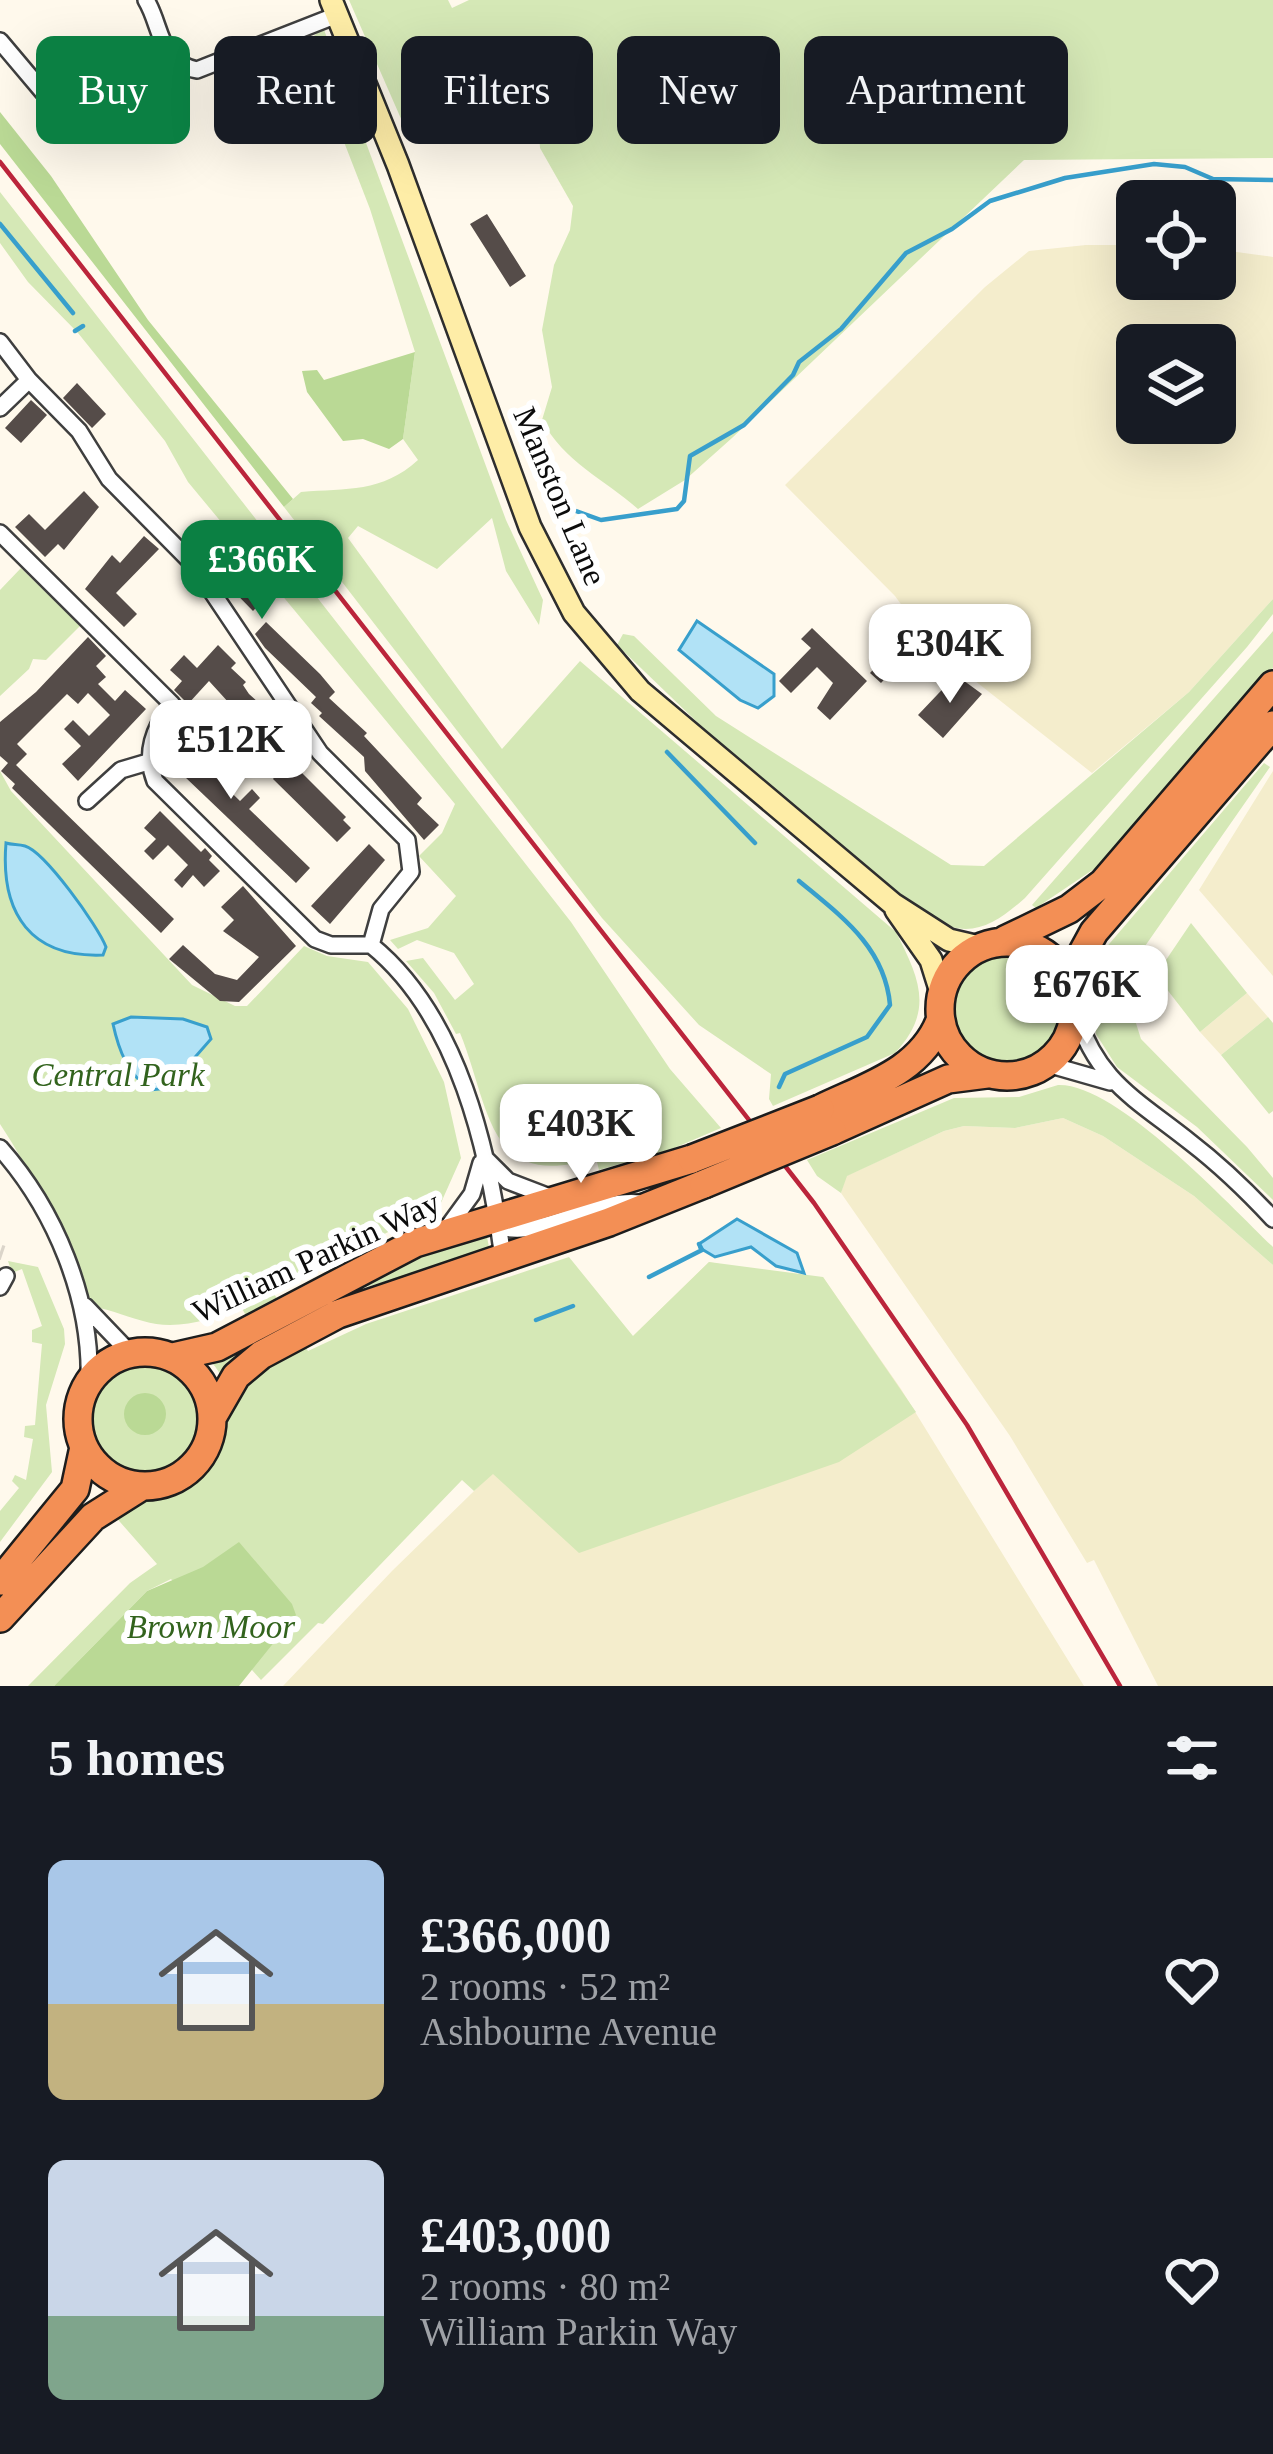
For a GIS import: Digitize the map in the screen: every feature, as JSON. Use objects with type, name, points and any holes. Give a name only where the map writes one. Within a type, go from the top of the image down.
[{"type":"highway","points":[[1273,686],[1103,883],[1069,909],[962,958],[941,992],[940,1021],[956,1054],[987,1075],[1008,1077],[1047,1064],[1071,1031],[1082,954],[1094,932],[1273,725]]},
{"type":"highway","points":[[990,945],[1040,950],[1063,972],[1073,1001]]},
{"type":"highway","name":"William Parkin Way","points":[[826,1120],[911,1064],[933,1039],[940,1021]]},
{"type":"highway","name":"William Parkin Way","points":[[173,1357],[217,1347],[363,1268],[438,1236],[498,1222],[558,1200],[698,1172],[826,1120],[948,1079],[987,1075]]},
{"type":"highway","name":"William Parkin Way","points":[[213,1416],[236,1376],[305,1331],[374,1299],[656,1204],[698,1172]]},
{"type":"highway","points":[[0,1581],[75,1489],[84,1447],[79,1406],[100,1369],[130,1353],[173,1357],[201,1381],[213,1416],[211,1435],[193,1467],[161,1485],[142,1486],[107,1475],[84,1447]]},
{"type":"highway","points":[[0,1618],[93,1517],[142,1486]]},
{"type":"street","points":[[159,36],[148,1],[162,0]]},
{"type":"street","points":[[190,68],[197,70],[334,8]]},
{"type":"street","name":"Manston Lane","points":[[334,8],[385,132],[530,526],[574,613],[640,692],[893,904],[949,940],[990,945]]},
{"type":"street","points":[[0,41],[36,84]]},
{"type":"street","points":[[0,342],[28,380],[79,431],[109,479],[194,565],[320,753],[407,840],[411,872],[404,887],[381,909],[371,945]]},
{"type":"street","points":[[0,408],[28,380]]},
{"type":"street","points":[[0,533],[172,704],[159,721],[148,763],[155,781],[315,939],[331,945],[371,945]]},
{"type":"street","points":[[87,801],[121,770],[148,763]]},
{"type":"street","name":"Manston Lane","points":[[893,904],[931,960],[941,992]]},
{"type":"street","points":[[371,945],[439,1031],[466,1096],[503,1258]]},
{"type":"street","points":[[1073,1001],[1088,1049],[1112,1083],[1210,1157],[1273,1219]]},
{"type":"street","points":[[1047,1064],[1112,1083]]},
{"type":"street","points":[[0,1148],[32,1189],[85,1306],[130,1353]]},
{"type":"street","points":[[482,1155],[508,1181],[558,1200]]},
{"type":"street","points":[[438,1236],[472,1194],[482,1155]]},
{"type":"street","points":[[498,1222],[522,1231],[620,1200],[656,1204]]},
{"type":"street","points":[[85,1306],[89,1382]]},
{"type":"shaded area","points":[[1116,245],[1116,300],[1236,300],[1236,252],[1273,257],[1273,599],[1189,692],[1092,773],[932,647],[895,596],[785,485],[985,287],[1029,251]]},
{"type":"shaded area","points":[[1273,771],[1273,976],[1199,890]]},
{"type":"shaded area","points":[[1247,993],[1268,1017],[1221,1055],[1200,1032]]},
{"type":"shaded area","points":[[1063,1118],[1103,1136],[1194,1196],[1273,1265],[1273,1686],[1158,1686],[1094,1560],[1087,1563],[1010,1436],[841,1193],[846,1176],[944,1131],[964,1126],[1015,1128]]},
{"type":"shaded area","points":[[709,1262],[817,1283],[823,1277],[901,1389],[1084,1686],[283,1686],[392,1571]]},
{"type":"green space","points":[[349,0],[448,0],[452,8],[469,0],[1273,0],[1273,158],[1024,160],[732,438],[685,480],[638,509],[573,459],[542,420],[552,387],[542,330],[554,265],[570,230],[573,206],[540,144],[593,144],[593,36],[401,36],[401,119],[377,64],[377,36],[365,36]]},
{"type":"green space","points":[[0,112],[51,176],[148,320],[293,499],[284,507],[0,144]]},
{"type":"green space","points":[[345,144],[366,144],[506,520],[543,600],[539,625],[506,571],[492,518],[437,569],[358,526],[348,538],[502,749],[580,661],[896,932],[916,979],[919,1008],[895,1053],[773,1106],[771,1074],[699,1025],[602,918],[284,507],[301,492],[377,484],[418,460],[403,439],[415,352]]},
{"type":"green space","points":[[0,192],[571,922],[670,1069],[721,1128],[672,1149],[599,1170],[596,1158],[560,1166],[533,1164],[498,1137],[460,1033],[456,1034],[434,993],[406,961],[423,958],[455,1000],[474,984],[454,953],[417,940],[398,949],[390,940],[428,928],[456,896],[419,856],[442,833],[455,804],[188,482],[165,441],[78,333],[28,282],[0,243]]},
{"type":"green space","points":[[415,352],[403,439],[389,449],[363,439],[343,441],[307,392],[302,371],[317,370],[324,380]]},
{"type":"green space","points":[[21,568],[80,626],[46,660],[33,659],[29,669],[0,696],[0,590]]},
{"type":"green space","points":[[1273,599],[1273,614],[1247,647],[1025,898],[1003,916],[970,929],[931,919],[723,747],[617,645],[623,634],[634,636],[716,716],[951,865],[984,866],[1189,692]]},
{"type":"green space","points":[[1273,631],[1273,668],[1100,874],[1094,869],[1036,908],[1032,905]]},
{"type":"green space","points":[[1264,763],[1270,767],[1136,959],[1128,998],[1141,1039],[1273,1178],[1273,1200],[1197,1127],[1117,1067],[1096,1034],[1091,1005],[1098,957]]},
{"type":"green space","name":"Central Park","points":[[0,771],[11,791],[192,985],[235,1006],[247,1006],[304,946],[327,956],[368,962],[408,1009],[444,1082],[461,1158],[440,1205],[273,1292],[288,1317],[419,1255],[486,1232],[489,1247],[482,1254],[366,1287],[298,1320],[292,1324],[308,1351],[366,1324],[569,1257],[633,1336],[709,1262],[823,1277],[916,1412],[839,1462],[579,1553],[493,1474],[474,1491],[462,1480],[323,1624],[318,1623],[261,1680],[171,1579],[147,1591],[54,1686],[28,1686],[130,1583],[157,1564],[113,1514],[183,1485],[208,1462],[227,1410],[221,1376],[211,1362],[258,1336],[241,1307],[206,1320],[168,1325],[85,1306],[38,1190],[0,1124]]},
{"type":"green space","points":[[1191,923],[1247,993],[1200,1032],[1162,983],[1166,960]]},
{"type":"green space","points":[[1007,952],[1029,957],[1048,969],[1060,988],[1065,1010],[1060,1032],[1048,1051],[1029,1063],[1007,1068],[985,1063],[966,1051],[954,1032],[949,1010],[954,988],[966,969],[985,957]]},
{"type":"green space","points":[[1268,1017],[1273,1023],[1273,1111],[1269,1114],[1221,1055]]},
{"type":"green space","points":[[1058,1085],[1110,1104],[1172,1150],[1273,1247],[1273,1265],[1194,1196],[1103,1136],[1063,1118],[1015,1128],[964,1126],[944,1131],[847,1176],[841,1193],[817,1176],[807,1160],[954,1098],[1019,1097]]},
{"type":"green space","points":[[8,1261],[38,1267],[64,1329],[65,1344],[46,1405],[52,1472],[0,1542],[0,1511],[19,1488],[12,1481],[15,1475],[26,1480],[33,1439],[24,1437],[25,1426],[35,1425],[42,1344],[32,1342],[32,1330],[42,1326],[22,1269],[12,1273]]},
{"type":"green space","points":[[145,1362],[177,1371],[193,1387],[202,1419],[193,1451],[177,1467],[145,1476],[113,1467],[97,1451],[88,1419],[97,1387],[113,1371]]},
{"type":"green space","points":[[145,1393],[160,1399],[166,1414],[160,1429],[145,1435],[130,1429],[124,1414],[130,1399]]},
{"type":"green space","name":"Brown Moor","points":[[239,1542],[292,1604],[296,1615],[239,1686],[54,1686],[147,1591],[203,1567]]},
{"type":"water","points":[[697,621],[774,674],[774,696],[758,708],[740,700],[679,650]]},
{"type":"water","points":[[6,843],[34,851],[57,875],[101,937],[106,947],[103,955],[57,949],[26,927],[9,891]]},
{"type":"water","points":[[131,1017],[183,1019],[207,1027],[211,1039],[168,1088],[150,1090],[130,1069],[115,1034],[113,1024]]},
{"type":"water","points":[[737,1219],[797,1253],[804,1273],[776,1266],[751,1247],[715,1257],[700,1248],[699,1244]]},
{"type":"building","points":[[487,214],[526,276],[510,287],[470,224]]},
{"type":"building","points":[[77,383],[106,414],[92,428],[63,398]]},
{"type":"building","points":[[31,400],[47,415],[21,443],[5,428]]},
{"type":"building","points":[[84,491],[99,507],[64,550],[58,544],[45,557],[15,527],[29,514],[45,530]]},
{"type":"building","points":[[144,536],[159,549],[116,593],[137,614],[124,627],[85,589],[112,555],[120,563]]},
{"type":"building","points":[[226,550],[240,564],[231,573],[262,601],[253,611],[210,567]]},
{"type":"building","points":[[266,622],[320,674],[335,692],[329,698],[367,733],[364,736],[422,798],[417,804],[439,825],[424,840],[365,771],[364,757],[319,716],[322,713],[311,703],[316,697],[265,648],[255,634]]},
{"type":"building","points":[[812,628],[867,681],[830,720],[817,708],[833,683],[817,667],[791,693],[779,681],[811,648],[801,639]]},
{"type":"building","points":[[908,632],[919,642],[881,683],[870,673]]},
{"type":"building","points":[[88,637],[106,656],[96,666],[106,677],[98,684],[115,701],[125,690],[146,709],[78,781],[62,764],[81,746],[64,729],[73,720],[89,736],[110,715],[88,693],[78,704],[67,694],[17,744],[27,754],[16,765],[174,919],[161,933],[12,788],[15,784],[1,771],[8,763],[0,756],[0,722]]},
{"type":"building","points":[[218,645],[236,663],[231,668],[246,682],[243,685],[249,694],[277,719],[263,734],[346,817],[343,820],[351,828],[337,842],[273,779],[276,775],[240,737],[250,726],[209,681],[188,704],[174,690],[182,681],[170,670],[184,655],[197,668]]},
{"type":"building","points":[[956,675],[982,694],[943,738],[918,715]]},
{"type":"building","points":[[189,726],[216,754],[204,766],[240,801],[252,789],[260,798],[249,809],[310,868],[296,883],[163,756]]},
{"type":"building","points":[[160,811],[201,852],[205,848],[212,856],[209,860],[220,871],[204,887],[193,875],[182,888],[174,880],[188,865],[168,845],[153,860],[144,851],[156,839],[144,828]]},
{"type":"building","points":[[369,844],[385,860],[330,924],[311,906]]},
{"type":"building","points":[[243,886],[296,946],[239,1002],[220,1001],[169,959],[183,945],[215,974],[237,980],[259,957],[223,931],[234,920],[221,907]]},
{"type":"waterway","points":[[551,511],[573,510],[601,520],[677,509],[684,501],[690,456],[744,425],[793,375],[799,362],[841,329],[906,253],[952,229],[990,201],[1065,178],[1154,164],[1185,167],[1213,179],[1273,180]]},
{"type":"waterway","points":[[0,224],[73,313]]},
{"type":"waterway","points":[[75,331],[83,326]]},
{"type":"waterway","points":[[667,752],[755,843]]},
{"type":"waterway","points":[[779,1087],[785,1074],[867,1037],[890,1005],[880,966],[870,950],[845,920],[799,881]]},
{"type":"waterway","points":[[649,1277],[702,1250],[699,1244]]},
{"type":"waterway","points":[[536,1320],[573,1306]]},
{"type":"railway","points":[[0,162],[814,1203],[967,1425],[1120,1686]]}]
